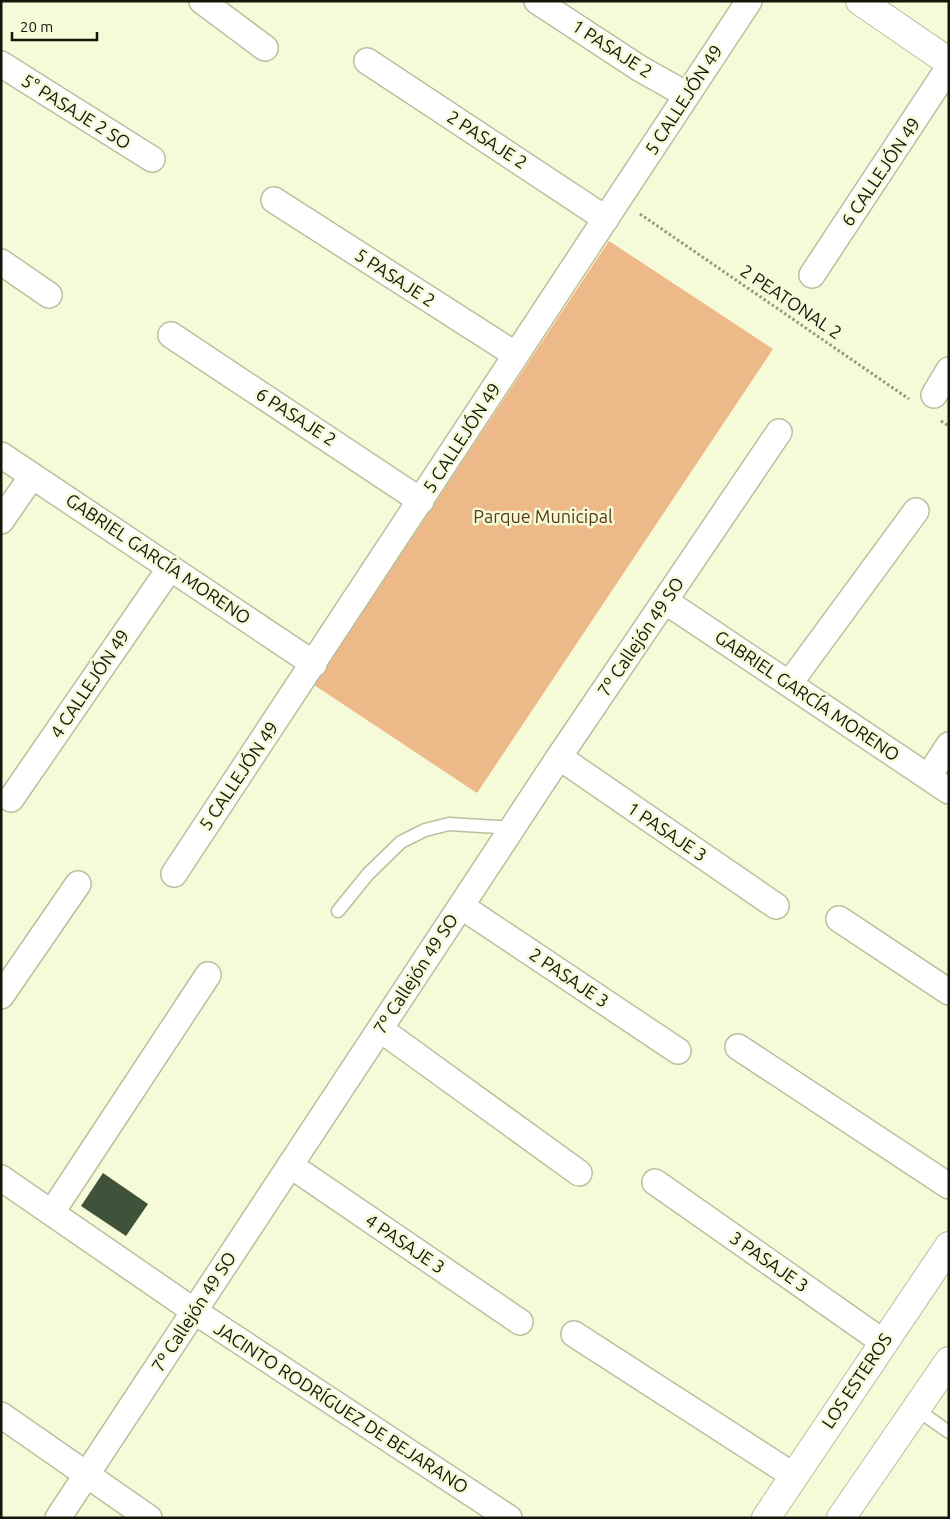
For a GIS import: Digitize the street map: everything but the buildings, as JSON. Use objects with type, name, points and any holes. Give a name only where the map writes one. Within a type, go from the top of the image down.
[{"type":"street","points":[[202,1],[264,48]]},
{"type":"street","name":"1 PASAJE 2","points":[[538,1],[639,68],[687,95]]},
{"type":"street","name":"5 CALLEJÓN 49","points":[[174,874],[749,1]]},
{"type":"street","points":[[860,1],[949,62]]},
{"type":"street","name":"2 PASAJE 2","points":[[367,61],[612,209]]},
{"type":"street","name":"5° PASAJE 2 SO","points":[[1,64],[152,159]]},
{"type":"street","name":"6 CALLEJÓN 49","points":[[812,275],[949,67]]},
{"type":"street","name":"5 PASAJE 2","points":[[274,200],[516,356]]},
{"type":"street","points":[[1,262],[49,295]]},
{"type":"street","name":"6 PASAJE 2","points":[[171,335],[421,501]]},
{"type":"street","points":[[928,405],[949,370]]},
{"type":"street","name":"7º Callejón 49 SO","points":[[58,1518],[559,758],[779,432]]},
{"type":"street","name":"GABRIEL GARCÍA MORENO","points":[[1,455],[314,664]]},
{"type":"street","points":[[1,521],[32,476]]},
{"type":"street","points":[[789,684],[916,511]]},
{"type":"street","name":"4 CALLEJÓN 49","points":[[11,799],[170,568]]},
{"type":"street","name":"GABRIEL GARCÍA MORENO","points":[[665,601],[949,791]]},
{"type":"street","points":[[928,777],[949,745]]},
{"type":"street","name":"1 PASAJE 3","points":[[559,758],[776,906]]},
{"type":"street","points":[[1,996],[78,884]]},
{"type":"street","name":"2 PASAJE 3","points":[[461,906],[678,1051]]},
{"type":"street","points":[[839,919],[949,992]]},
{"type":"street","points":[[52,1212],[208,975]]},
{"type":"street","points":[[380,1029],[578,1173]]},
{"type":"street","points":[[738,1047],[949,1186]]},
{"type":"street","name":"4 PASAJE 3","points":[[290,1165],[520,1322]]},
{"type":"street","name":"JACINTO RODRÍGUEZ DE BEJARANO","points":[[1,1178],[194,1311],[509,1518]]},
{"type":"street","name":"3 PASAJE 3","points":[[655,1182],[883,1342]]},
{"type":"street","name":"LOS ESTEROS","points":[[766,1518],[949,1246]]},
{"type":"street","points":[[574,1334],[794,1476]]},
{"type":"street","points":[[841,1518],[949,1361]]},
{"type":"street","points":[[1,1415],[150,1518]]},
{"type":"lane","points":[[338,911],[368,874],[401,842],[425,830],[449,824],[513,828]]},
{"type":"lane","points":[[916,1409],[949,1432]]},
{"type":"path","name":"2 PEATONAL 2","points":[[612,209],[928,405],[949,426]]},
{"type":"green space","name":"Parque Municipal","points":[[609,241],[773,349],[477,793],[314,685]]}]
